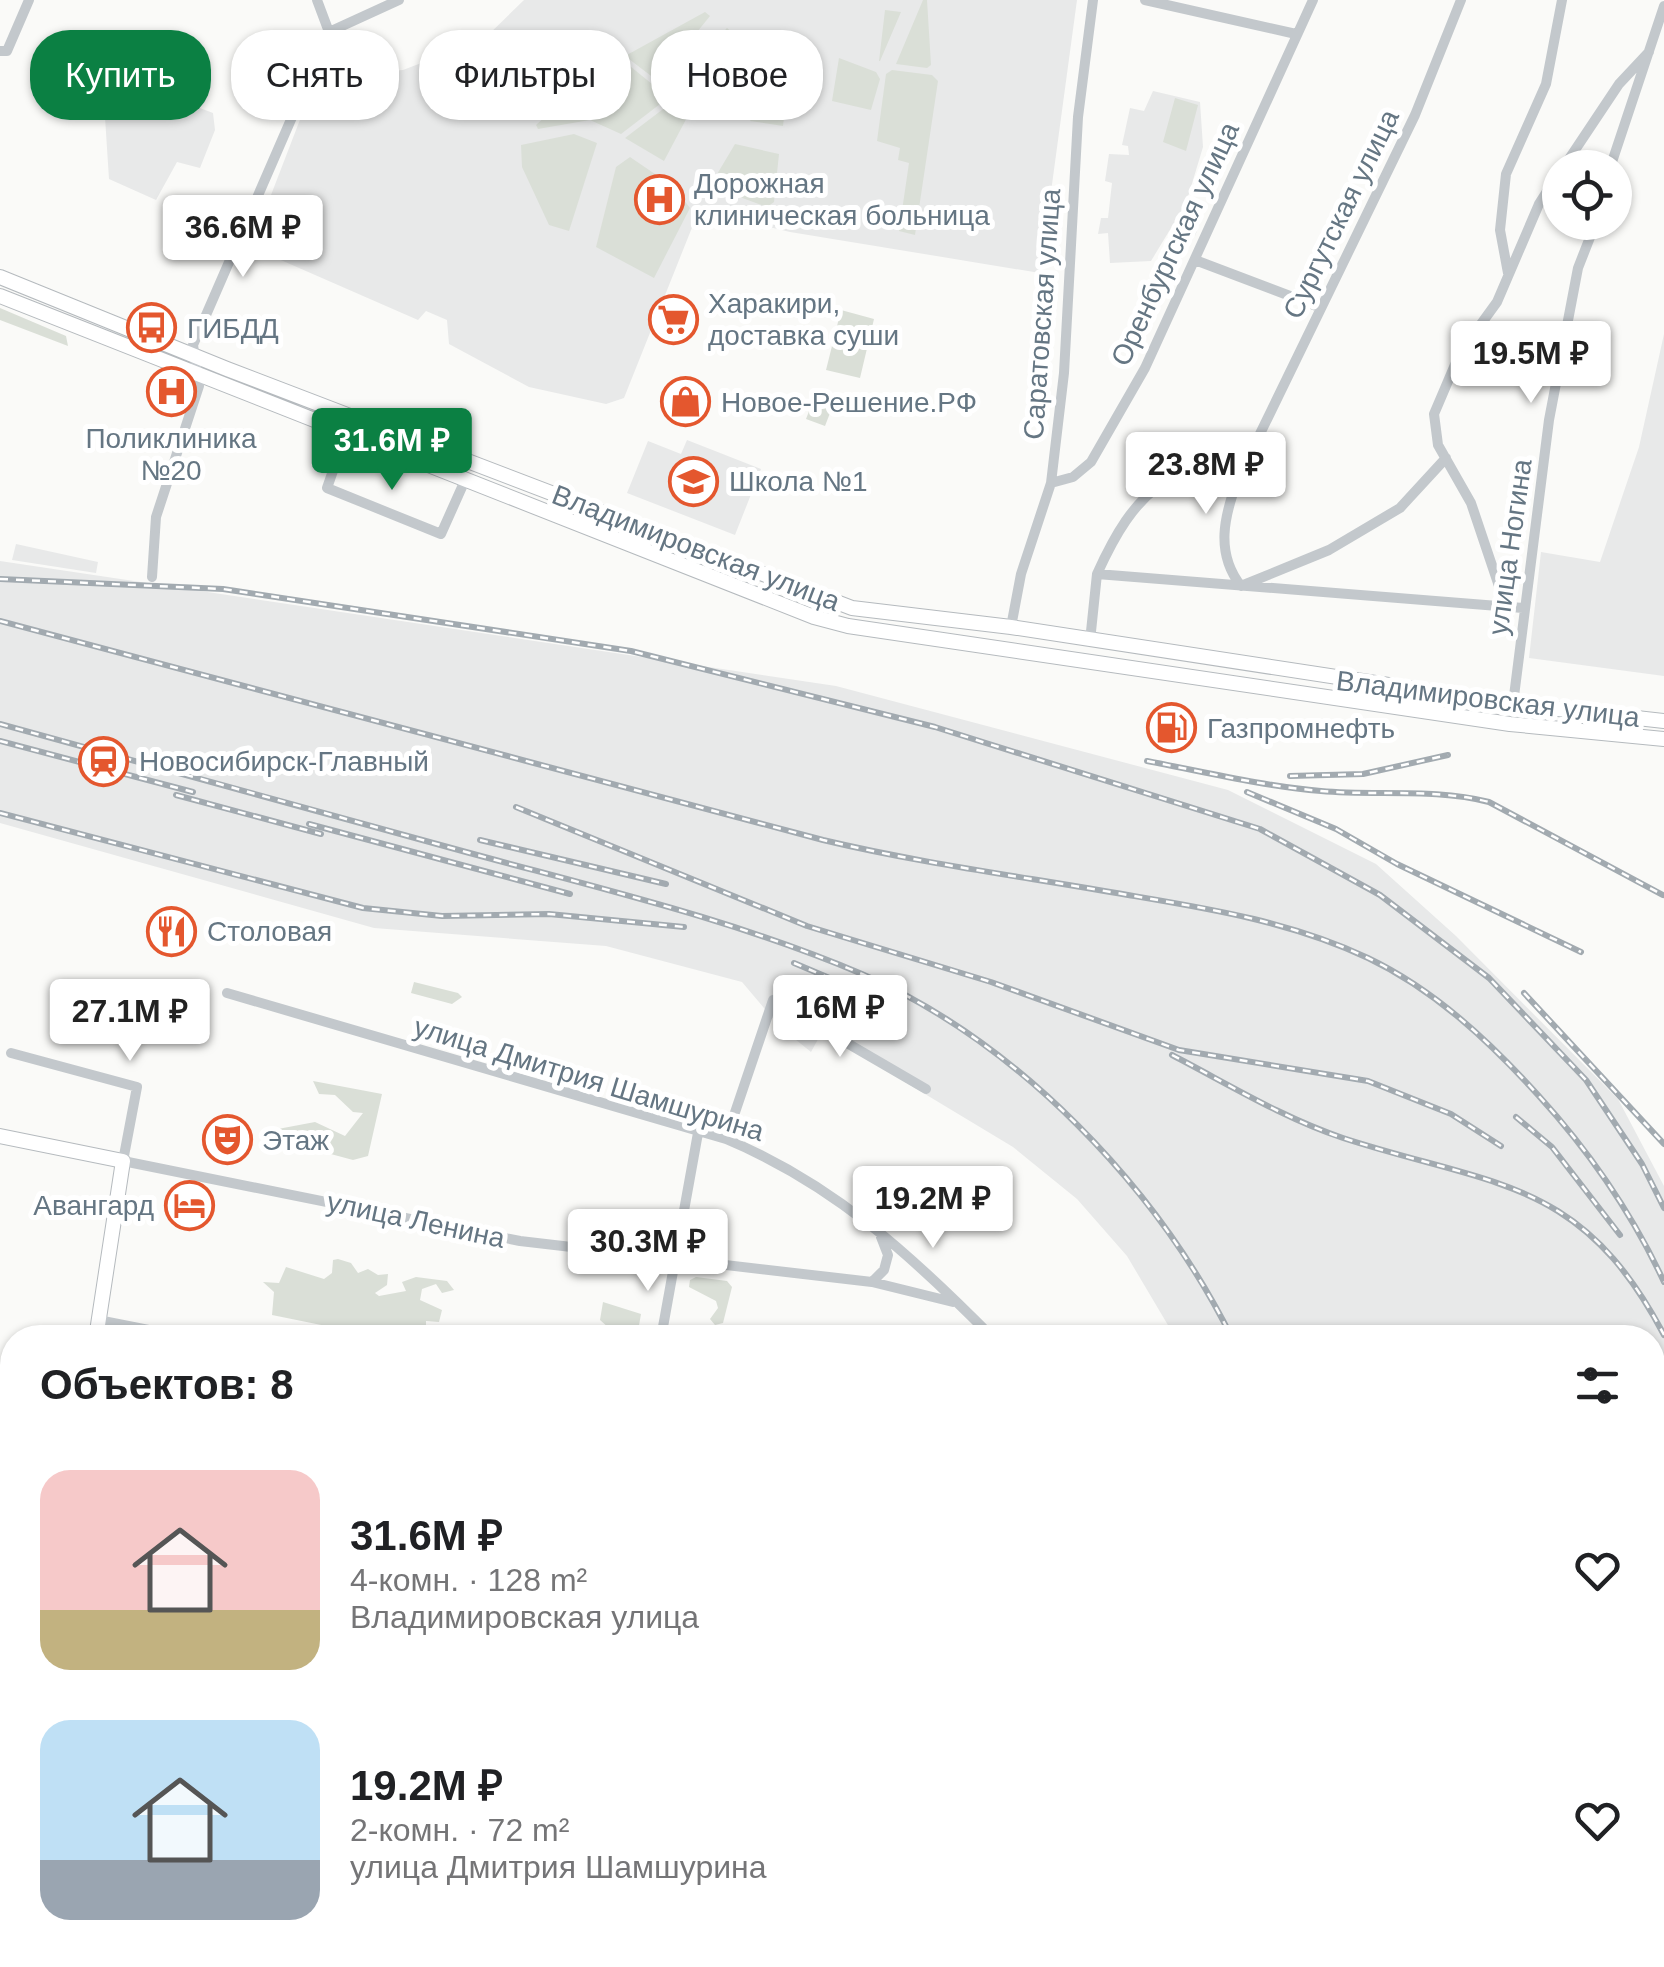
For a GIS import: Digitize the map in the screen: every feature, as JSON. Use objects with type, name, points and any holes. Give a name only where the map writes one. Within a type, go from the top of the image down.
[{"type":"main road","name":"Владимировская улица","points":[[0,277],[852,608],[1011,627],[1513,704],[1664,721]]},
{"type":"main road","name":"Владимировская улица","points":[[0,296],[814,617],[848,626],[1510,724],[1664,739]]},
{"type":"main road","name":"улица Ленина","points":[[0,1136],[123,1161]]},
{"type":"main road","points":[[97,1325],[123,1161]]},
{"type":"street","points":[[0,51],[7,51],[29,0]]},
{"type":"street","points":[[318,0],[328,30]]},
{"type":"street","points":[[333,30],[398,0]]},
{"type":"street","name":"Саратовская улица","points":[[1011,627],[1022,574],[1051,483],[1064,373],[1078,117],[1093,0]]},
{"type":"street","points":[[1145,0],[1296,34]]},
{"type":"street","points":[[1215,14],[1217,0]]},
{"type":"street","name":"Оренбургская улица","points":[[1051,483],[1072,477],[1092,462],[1145,368],[1313,0]]},
{"type":"street","name":"Сургутская улица","points":[[1241,586],[1229,570],[1222,538],[1228,505],[1318,308],[1415,116],[1461,0]]},
{"type":"street","points":[[1508,274],[1500,230],[1506,174],[1546,84],[1562,0]]},
{"type":"street","points":[[1614,150],[1653,47],[1664,6]]},
{"type":"street","points":[[1574,150],[1619,84],[1653,47]]},
{"type":"street","points":[[152,577],[156,518],[199,386],[193,345],[291,120]]},
{"type":"street","points":[[1506,606],[1471,503],[1433,430],[1434,414],[1460,353],[1492,312],[1542,199]]},
{"type":"street","name":"улица Ногина","points":[[1513,704],[1549,420],[1578,268],[1589,240]]},
{"type":"street","points":[[1194,260],[1318,308]]},
{"type":"street","points":[[343,442],[327,488],[442,534],[462,487]]},
{"type":"street","points":[[1090,641],[1097,574],[1119,526],[1166,478],[1184,468],[1255,445]]},
{"type":"street","points":[[1241,586],[1329,550],[1400,508],[1446,458]]},
{"type":"street","points":[[1097,574],[1523,608]]},
{"type":"street","name":"улица Дмитрия Шамшурина","points":[[227,992],[726,1140],[786,1164],[938,1282],[978,1325]]},
{"type":"street","points":[[726,1140],[773,1000],[926,1089]]},
{"type":"street","points":[[11,1053],[137,1086],[123,1161]]},
{"type":"street","points":[[663,1325],[698,1133]]},
{"type":"street","name":"улица Ленина","points":[[123,1161],[520,1241],[872,1282],[953,1302]]},
{"type":"street","points":[[872,1282],[884,1270],[888,1255],[880,1236]]},
{"type":"street","points":[[98,1320],[123,1325]]},
{"type":"shaded area","name":"Дорожная клиническая больница","points":[[524,0],[1077,0],[1040,273],[790,232],[699,210],[624,398],[606,404],[529,387],[449,344],[447,320],[426,311],[418,320],[251,247],[300,120],[399,120],[399,70],[419,64],[419,120],[631,120],[631,30],[493,30]]},
{"type":"shaded area","points":[[923,0],[927,0],[931,65],[927,68],[896,64]]},
{"type":"shaded area","points":[[885,10],[901,12],[879,61]]},
{"type":"shaded area","points":[[705,12],[710,16],[699,30],[672,30]]},
{"type":"shaded area","points":[[651,42],[651,76],[631,61],[631,53]]},
{"type":"shaded area","points":[[839,58],[876,72],[880,79],[871,110],[832,101]]},
{"type":"shaded area","points":[[631,67],[651,83],[651,111],[621,134],[590,120],[631,120]]},
{"type":"shaded area","points":[[892,70],[932,75],[938,81],[915,235],[899,231],[909,163],[898,160],[900,148],[877,141],[886,74]]},
{"type":"shaded area","points":[[1153,91],[1200,102],[1203,147],[1184,210],[1201,220],[1195,236],[1171,228],[1151,261],[1110,263],[1108,233],[1098,234],[1101,218],[1108,218],[1112,183],[1105,181],[1109,154],[1129,155],[1128,146],[1122,145],[1130,108],[1144,111]]},
{"type":"shaded area","points":[[1175,98],[1198,105],[1186,151],[1163,142]]},
{"type":"shaded area","points":[[213,113],[215,130],[200,168],[177,162],[156,200],[109,179],[105,120],[211,120]]},
{"type":"shaded area","points":[[651,118],[686,120],[664,161],[625,138]]},
{"type":"shaded area","points":[[541,120],[590,120],[538,129],[536,125]]},
{"type":"shaded area","points":[[751,120],[784,120],[783,126]]},
{"type":"shaded area","points":[[574,134],[597,143],[569,231],[549,225],[522,167],[521,145]]},
{"type":"shaded area","points":[[735,144],[779,154],[774,202],[767,207],[710,186]]},
{"type":"shaded area","points":[[630,157],[674,187],[690,208],[654,278],[596,247],[616,167]]},
{"type":"shaded area","points":[[0,308],[66,336],[68,346],[0,320]]},
{"type":"shaded area","points":[[841,310],[874,319],[860,378],[826,370]]},
{"type":"shaded area","points":[[1664,334],[1664,676],[1529,658],[1541,552],[1600,562],[1639,447]]},
{"type":"shaded area","points":[[818,388],[837,395],[825,426],[806,419]]},
{"type":"shaded area","name":"Школа №1","points":[[687,440],[761,469],[735,535],[627,493],[648,441],[681,454]]},
{"type":"shaded area","points":[[16,544],[98,562],[96,573],[12,560]]},
{"type":"shaded area","points":[[0,561],[836,686],[1228,790],[1376,864],[1456,936],[1618,1099],[1664,1186],[1664,1325],[1168,1325],[1127,1256],[1077,1199],[1013,1147],[822,1032],[811,1052],[780,1027],[742,982],[606,946],[374,928],[0,823]]},
{"type":"shaded area","points":[[414,982],[462,997],[452,1004],[411,993]]},
{"type":"shaded area","points":[[313,1081],[382,1094],[368,1156],[353,1160],[264,1136],[262,1132],[315,1122],[345,1136],[363,1113],[353,1112],[335,1095],[319,1094]]},
{"type":"shaded area","points":[[333,1260],[351,1263],[358,1273],[368,1269],[378,1275],[388,1274],[387,1285],[375,1293],[379,1296],[406,1291],[402,1282],[416,1277],[447,1281],[454,1290],[442,1293],[436,1284],[422,1289],[420,1300],[442,1310],[439,1322],[426,1321],[426,1325],[321,1325],[272,1315],[274,1292],[263,1282],[279,1283],[286,1267],[324,1279],[332,1273]]},
{"type":"shaded area","points":[[696,1277],[727,1281],[732,1287],[723,1323],[715,1325],[710,1319],[718,1308],[716,1301],[689,1287],[690,1280]]},
{"type":"shaded area","points":[[603,1302],[641,1314],[639,1325],[606,1325],[600,1320]]},
{"type":"railway","points":[[0,579],[223,589],[631,651],[935,727],[1260,829],[1380,895],[1489,978],[1586,1080],[1642,1164],[1664,1208]]},
{"type":"railway","points":[[0,621],[823,840],[1220,912],[1281,926],[1339,946],[1416,985],[1480,1036],[1519,1075],[1575,1138],[1608,1184],[1664,1282]]},
{"type":"railway","points":[[0,724],[666,906],[765,937],[862,974],[920,1003],[975,1038],[1028,1079],[1077,1125],[1123,1174],[1164,1227],[1225,1325]]},
{"type":"railway","points":[[0,741],[193,792]]},
{"type":"railway","points":[[1290,776],[1363,774],[1448,755]]},
{"type":"railway","points":[[1147,761],[1299,789],[1448,795],[1489,802],[1663,895]]},
{"type":"railway","points":[[1247,792],[1336,829],[1397,864],[1581,952]]},
{"type":"railway","points":[[176,795],[321,834]]},
{"type":"railway","points":[[516,807],[807,926],[991,982],[1179,1050],[1368,1081],[1451,1114],[1501,1146]]},
{"type":"railway","points":[[0,813],[363,908],[442,916],[549,914],[684,927]]},
{"type":"railway","points":[[309,824],[570,894]]},
{"type":"railway","points":[[480,840],[666,884]]},
{"type":"railway","points":[[794,963],[891,1004]]},
{"type":"railway","points":[[1524,993],[1664,1144]]},
{"type":"railway","points":[[1172,1055],[1321,1130],[1489,1180],[1566,1216],[1600,1244],[1633,1283],[1658,1325]]},
{"type":"railway","points":[[1516,1117],[1552,1147],[1620,1235]]},
{"type":"place","name":"Дорожная клиническая больница","points":[[659,199]]},
{"type":"place","name":"Харакири, доставка суши","points":[[673,319]]},
{"type":"place","name":"ГИБДД","points":[[152,328]]},
{"type":"place","name":"Поликлиника №20","points":[[171,391]]},
{"type":"place","name":"Новое-Решение.РФ","points":[[686,402]]},
{"type":"place","name":"Школа №1","points":[[694,481]]},
{"type":"place","name":"Газпромнефть","points":[[1172,728]]},
{"type":"place","name":"Новосибирск-Главный","points":[[104,761]]},
{"type":"place","name":"Столовая","points":[[172,931]]},
{"type":"place","name":"Этаж","points":[[227,1140]]},
{"type":"place","name":"Авангард","points":[[189,1205]]}]
